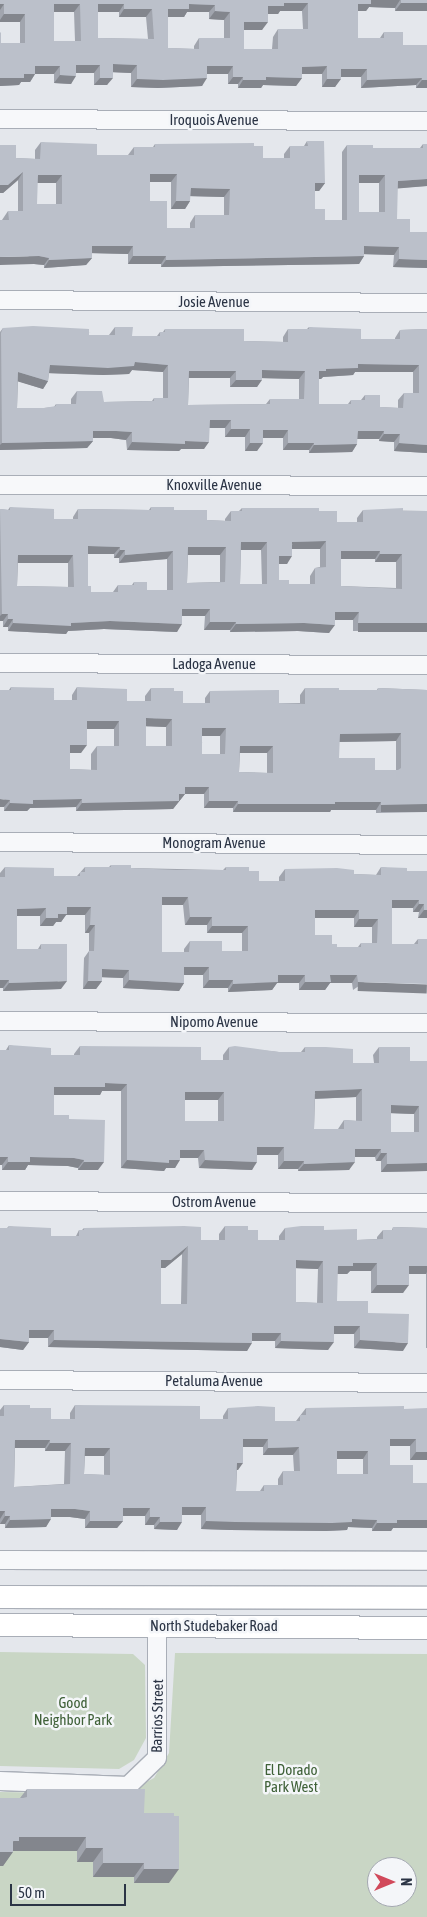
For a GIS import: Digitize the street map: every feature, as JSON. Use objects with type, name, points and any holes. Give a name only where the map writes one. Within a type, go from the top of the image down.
[{"type":"main road","name":"North Studebaker Road","points":[[0,1597],[418,1598]]},
{"type":"main road","points":[[418,1598],[418,1628]]},
{"type":"main road","name":"North Studebaker Road","points":[[0,1625],[418,1628]]},
{"type":"street","name":"Iroquois Avenue","points":[[0,119],[427,121]]},
{"type":"street","name":"Josie Avenue","points":[[0,300],[427,304]]},
{"type":"street","name":"Knoxville Avenue","points":[[0,485],[427,486]]},
{"type":"street","name":"Ladoga Avenue","points":[[0,662],[427,665]]},
{"type":"street","name":"Monogram Avenue","points":[[0,842],[427,845]]},
{"type":"street","name":"Nipomo Avenue","points":[[0,1021],[427,1024]]},
{"type":"street","name":"Ostrom Avenue","points":[[0,1201],[427,1204]]},
{"type":"street","name":"Petaluma Avenue","points":[[0,1380],[427,1383]]},
{"type":"street","points":[[0,1560],[427,1561]]},
{"type":"street","name":"Barrios Street","points":[[0,1781],[128,1786],[157,1758],[157,1626]]},
{"type":"green space","name":"Good Neighbor Park","points":[[0,1652],[133,1654],[145,1665],[146,1738],[134,1760],[119,1769],[0,1766]]},
{"type":"green space","name":"El Dorado Park West","points":[[175,1653],[427,1654],[427,1917],[0,1917],[0,1792],[123,1794],[154,1778],[169,1753]]},
{"type":"building","points":[[0,0],[371,0],[371,4],[358,4],[358,38],[384,38],[384,32],[403,32],[403,45],[427,45],[427,80],[422,80],[422,78],[367,80],[367,69],[341,69],[341,79],[327,79],[327,66],[302,67],[302,78],[266,77],[266,80],[243,80],[243,77],[233,77],[233,66],[207,66],[207,78],[137,79],[137,65],[113,64],[113,78],[100,78],[100,65],[76,65],[76,76],[60,75],[60,66],[35,66],[35,74],[24,74],[24,78],[0,78],[0,32],[1,43],[25,43],[25,14],[4,14],[4,4],[0,4]],"holes":[[[284,3],[308,3],[308,29],[278,29],[278,49],[244,49],[244,22],[268,22],[268,6],[284,6]],[[54,4],[80,4],[81,41],[54,41]],[[98,4],[124,4],[124,9],[152,9],[154,39],[98,38]],[[189,4],[215,5],[215,11],[230,12],[230,38],[199,38],[199,49],[168,48],[168,9],[189,9]]]},
{"type":"building","points":[[401,0],[427,0],[427,3],[401,3]]},
{"type":"building","points":[[307,141],[324,141],[325,183],[315,183],[315,209],[325,209],[325,220],[347,220],[347,145],[373,145],[373,148],[423,148],[423,144],[427,144],[427,179],[398,181],[397,219],[410,219],[410,232],[427,232],[427,260],[399,259],[399,247],[364,246],[364,256],[166,260],[166,256],[133,256],[133,246],[92,246],[92,258],[49,260],[49,258],[39,256],[0,257],[0,220],[9,220],[8,211],[23,211],[23,172],[8,185],[0,185],[0,145],[16,145],[16,158],[40,159],[41,142],[97,144],[97,155],[134,155],[134,147],[155,147],[155,144],[254,143],[254,146],[263,146],[263,158],[290,158],[290,146],[308,146]],"holes":[[[150,174],[177,174],[176,201],[190,201],[191,188],[230,189],[229,215],[195,215],[195,228],[167,228],[167,201],[150,201]],[[38,175],[62,175],[62,204],[37,204]],[[359,175],[385,175],[385,212],[359,212]]]},
{"type":"building","points":[[33,326],[89,329],[89,335],[115,335],[115,327],[133,327],[132,336],[160,336],[160,332],[165,332],[165,329],[244,329],[244,341],[288,342],[288,329],[309,329],[309,327],[361,329],[361,339],[400,339],[400,330],[427,329],[427,445],[399,443],[400,434],[384,434],[384,431],[358,431],[357,444],[314,445],[314,443],[288,443],[288,430],[263,430],[263,443],[250,443],[250,429],[231,429],[231,420],[210,420],[209,442],[185,441],[185,444],[132,442],[132,432],[93,431],[93,441],[2,443],[1,333],[3,328]],"holes":[[[135,362],[168,365],[168,398],[154,398],[154,401],[104,402],[102,391],[77,391],[76,404],[56,404],[56,406],[44,408],[17,408],[18,372],[48,381],[50,365],[108,368],[134,366]],[[358,364],[419,365],[419,393],[404,393],[403,408],[380,407],[380,395],[365,395],[365,400],[351,400],[351,404],[319,404],[319,371],[358,368]],[[262,370],[305,371],[304,399],[270,399],[270,404],[188,405],[189,371],[236,371],[236,380],[262,380]]]},
{"type":"building","points":[[10,507],[54,509],[54,519],[78,519],[78,509],[151,510],[151,507],[174,507],[174,510],[207,510],[207,520],[231,521],[231,511],[242,511],[242,508],[319,508],[319,511],[337,511],[337,522],[363,522],[363,510],[403,508],[403,511],[427,511],[427,623],[358,623],[359,612],[335,612],[335,625],[304,623],[236,624],[236,622],[210,622],[210,609],[182,609],[182,624],[110,621],[71,623],[71,626],[13,623],[13,619],[8,619],[8,614],[2,614],[0,509],[10,510]],"holes":[[[326,541],[326,567],[315,568],[315,584],[289,584],[289,580],[279,580],[279,556],[292,556],[292,542]],[[241,542],[267,542],[267,584],[240,584]],[[88,546],[120,547],[120,550],[125,550],[125,555],[173,551],[173,590],[147,590],[147,582],[134,582],[134,585],[118,585],[118,592],[91,592],[91,586],[88,586]],[[188,547],[226,547],[225,582],[187,583]],[[341,551],[380,551],[380,554],[402,554],[402,589],[341,586]],[[18,555],[73,555],[74,587],[17,586]]]},
{"type":"building","points":[[11,687],[54,688],[54,700],[77,700],[77,687],[127,689],[127,701],[151,701],[151,688],[174,688],[174,691],[183,691],[183,703],[210,703],[210,691],[279,690],[279,703],[305,704],[305,688],[427,690],[427,804],[381,805],[381,802],[335,802],[335,804],[238,804],[238,801],[209,801],[209,787],[185,787],[185,794],[179,794],[179,801],[82,803],[82,799],[33,800],[33,804],[10,803],[10,800],[0,799],[0,690],[11,690]],"holes":[[[146,718],[172,719],[172,746],[146,746]],[[87,721],[119,721],[119,746],[97,746],[97,770],[70,769],[70,745],[87,745]],[[202,728],[226,728],[225,754],[202,754]],[[401,733],[401,768],[398,770],[375,770],[375,758],[339,758],[340,734]],[[240,746],[273,746],[273,773],[239,772]]]},
{"type":"building","points":[[111,865],[131,865],[131,868],[226,870],[226,867],[249,867],[249,871],[259,871],[259,881],[285,881],[285,869],[337,868],[354,870],[354,874],[381,875],[381,867],[407,868],[407,871],[427,871],[427,910],[424,910],[424,904],[419,904],[419,900],[392,900],[392,944],[418,944],[418,939],[427,939],[427,984],[358,982],[357,975],[330,975],[331,982],[305,982],[305,975],[278,975],[278,982],[233,984],[233,980],[209,980],[209,967],[184,967],[184,983],[129,980],[129,970],[102,969],[102,981],[88,981],[89,951],[94,951],[95,925],[90,925],[91,907],[67,907],[67,914],[58,914],[58,918],[46,918],[46,908],[17,909],[17,949],[41,949],[41,944],[67,944],[67,981],[9,983],[9,980],[0,980],[0,877],[5,877],[5,867],[54,868],[54,876],[80,876],[80,872],[85,872],[85,867],[111,867]],"holes":[[[162,897],[188,897],[190,917],[212,917],[212,926],[248,926],[248,951],[222,951],[222,941],[190,941],[189,952],[162,952]],[[315,910],[359,910],[359,919],[378,919],[377,943],[361,943],[361,947],[337,947],[337,944],[332,944],[332,935],[315,935]]]},
{"type":"building","points":[[9,1045],[51,1048],[51,1055],[80,1055],[80,1046],[201,1047],[201,1060],[229,1060],[229,1047],[235,1046],[279,1052],[305,1052],[305,1047],[326,1047],[353,1049],[353,1063],[379,1063],[379,1047],[410,1047],[410,1061],[427,1061],[427,1163],[387,1164],[387,1153],[381,1153],[381,1149],[355,1149],[355,1162],[304,1164],[304,1161],[284,1161],[284,1147],[257,1147],[257,1162],[205,1160],[204,1150],[180,1150],[180,1160],[169,1160],[169,1163],[127,1160],[127,1084],[105,1083],[105,1087],[54,1087],[54,1115],[69,1115],[69,1119],[105,1120],[104,1162],[84,1162],[84,1160],[74,1158],[30,1157],[30,1162],[8,1162],[8,1157],[0,1157],[0,1050],[9,1050]],"holes":[[[362,1089],[362,1121],[344,1120],[344,1129],[314,1129],[315,1091]],[[185,1092],[224,1092],[224,1121],[185,1121]],[[391,1105],[419,1106],[419,1132],[391,1132]]]},
{"type":"building","points":[[9,1226],[51,1228],[51,1236],[79,1236],[79,1230],[84,1230],[84,1228],[184,1226],[201,1227],[201,1240],[225,1240],[225,1226],[248,1226],[248,1230],[258,1230],[258,1240],[285,1240],[285,1228],[324,1226],[324,1230],[357,1229],[357,1240],[383,1239],[383,1230],[393,1230],[393,1227],[427,1228],[427,1266],[409,1266],[409,1285],[377,1285],[377,1263],[353,1263],[353,1266],[338,1266],[337,1301],[368,1301],[368,1313],[409,1314],[408,1343],[360,1340],[360,1326],[334,1326],[334,1342],[281,1341],[281,1333],[252,1333],[252,1343],[54,1340],[54,1330],[29,1330],[29,1342],[0,1339],[0,1228],[8,1228]],"holes":[[[188,1246],[187,1304],[161,1304],[161,1260],[171,1260]],[[296,1260],[323,1261],[323,1303],[296,1302]]]},
{"type":"building","points":[[4,1405],[30,1405],[30,1408],[51,1408],[51,1419],[75,1419],[75,1405],[200,1406],[200,1419],[228,1419],[228,1408],[275,1407],[275,1421],[300,1421],[300,1415],[306,1415],[306,1408],[404,1406],[404,1409],[427,1408],[427,1452],[416,1452],[416,1439],[390,1439],[390,1465],[413,1465],[413,1483],[427,1483],[427,1520],[397,1520],[397,1523],[377,1523],[377,1520],[352,1519],[352,1522],[332,1523],[206,1521],[206,1507],[182,1507],[182,1522],[160,1522],[160,1517],[150,1517],[150,1508],[123,1508],[123,1521],[90,1521],[90,1511],[75,1509],[51,1509],[51,1519],[10,1520],[10,1516],[5,1516],[5,1511],[0,1511],[0,1416],[4,1416]],"holes":[[[243,1439],[268,1439],[268,1448],[299,1447],[300,1471],[283,1471],[283,1485],[264,1485],[264,1491],[236,1491],[237,1463],[243,1463]],[[15,1440],[50,1440],[50,1443],[71,1443],[70,1484],[14,1487]],[[85,1448],[110,1448],[110,1475],[84,1474]],[[337,1451],[368,1451],[368,1474],[337,1474]]]},
{"type":"building","points":[[27,1789],[145,1789],[144,1813],[174,1813],[174,1816],[179,1816],[179,1869],[144,1869],[144,1863],[103,1863],[103,1848],[86,1848],[86,1837],[19,1837],[19,1841],[13,1841],[13,1852],[0,1852],[0,1798],[27,1797]]}]
